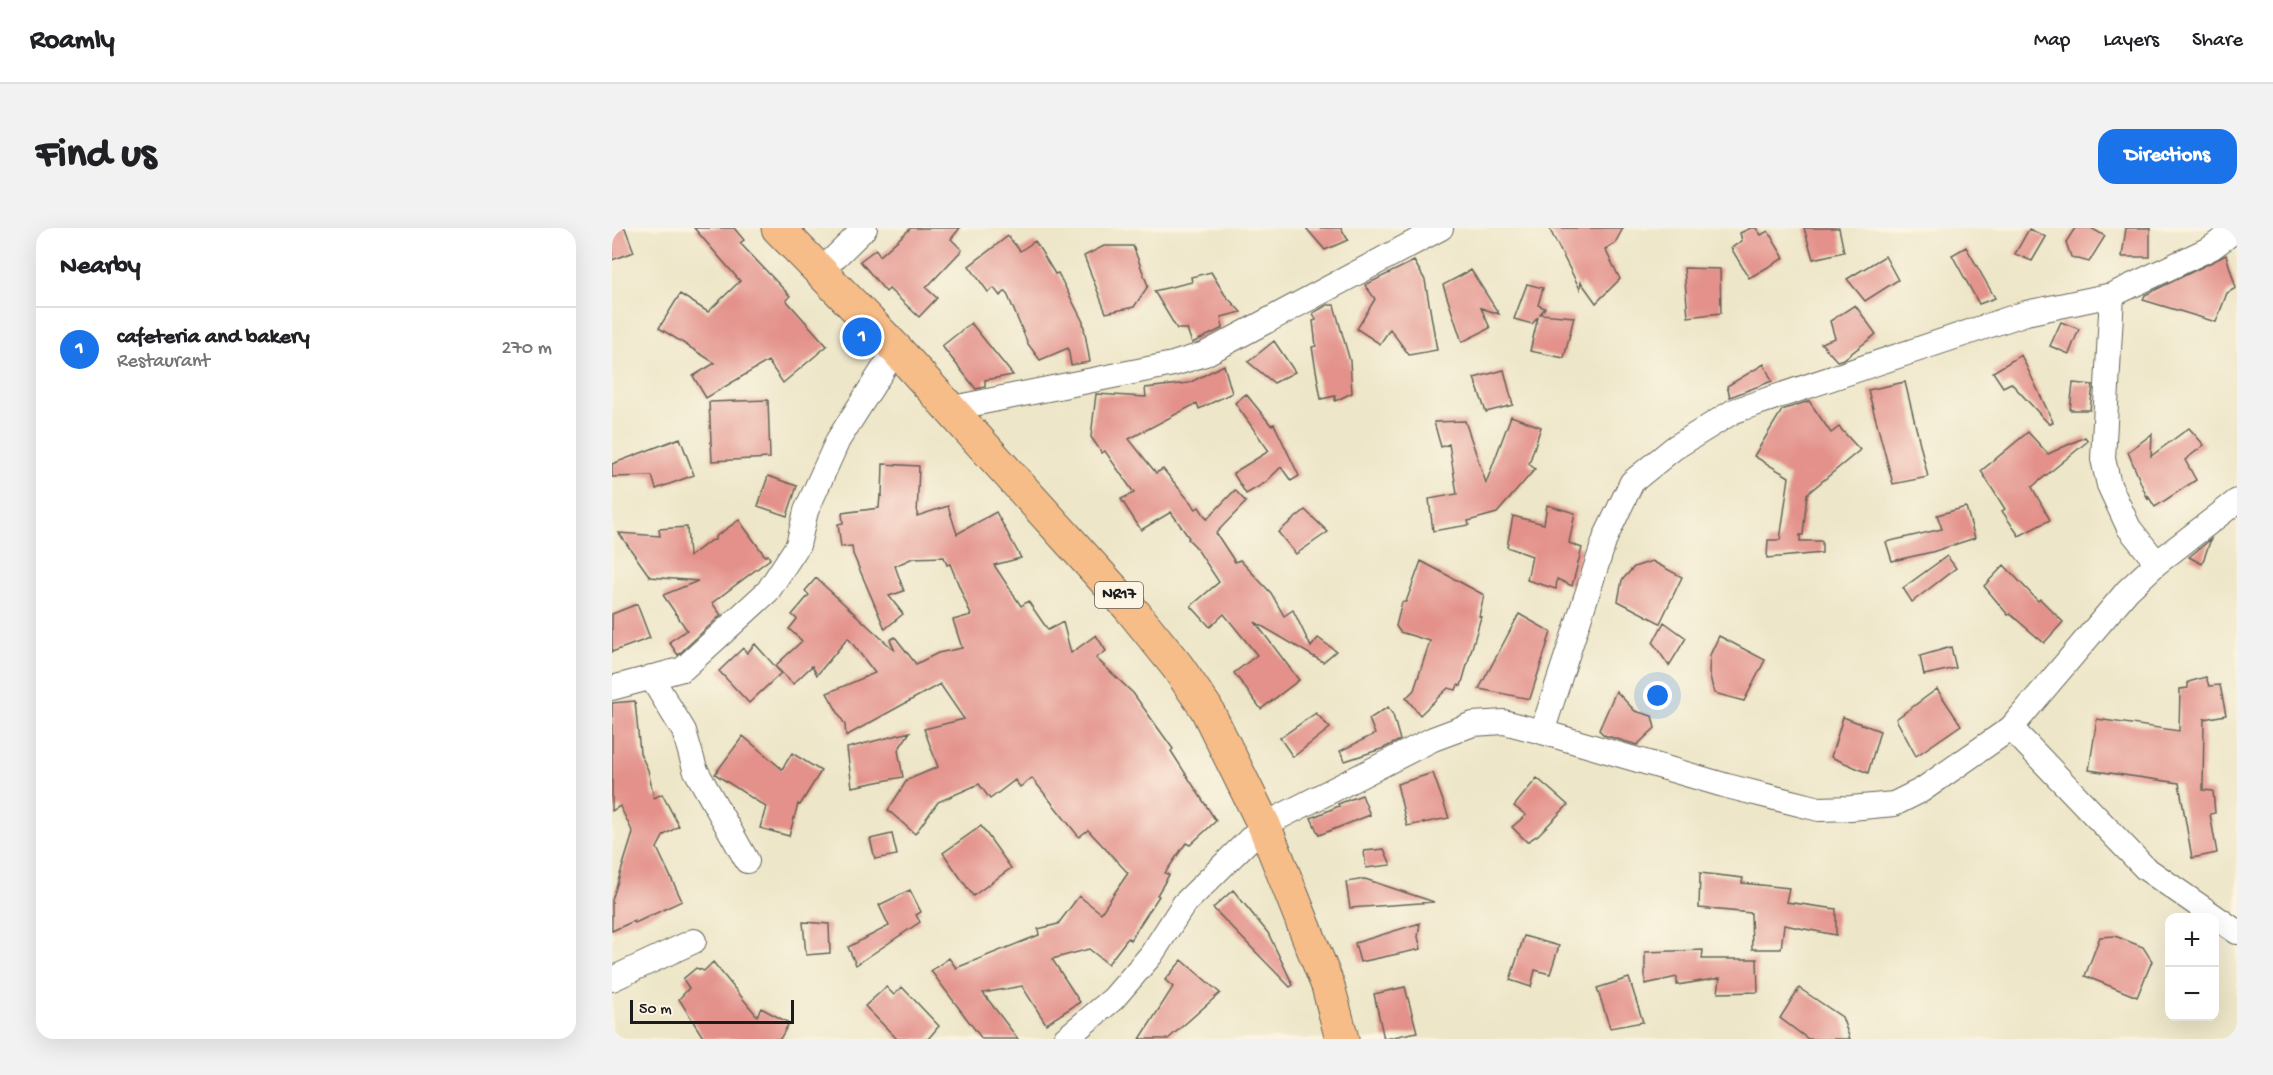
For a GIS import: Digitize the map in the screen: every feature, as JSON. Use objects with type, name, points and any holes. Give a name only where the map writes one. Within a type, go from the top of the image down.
[{"type":"main road","name":"NR17","points":[[778,228],[896,349],[1130,608],[1178,666],[1206,708],[1264,825],[1328,986],[1342,1039]]},
{"type":"street","points":[[820,272],[865,228]]},
{"type":"street","points":[[948,409],[1173,364],[1204,354],[1441,228]]},
{"type":"street","points":[[1542,732],[1606,536],[1632,482],[1674,448],[1734,411],[2026,313],[2112,295],[2211,248],[2237,230]]},
{"type":"street","points":[[2112,295],[2103,459],[2109,485],[2129,528],[2157,563]]},
{"type":"street","points":[[612,688],[683,669],[768,591],[798,545],[806,512],[838,440],[896,349]]},
{"type":"street","points":[[1065,1039],[1113,999],[1151,955],[1184,904],[1264,825],[1433,739],[1473,724],[1504,722],[1727,786],[1819,808],[1894,804],[1922,790],[2011,728],[2128,590],[2157,563],[2237,501]]},
{"type":"street","points":[[651,677],[684,731],[695,768],[747,861]]},
{"type":"street","points":[[2011,728],[2145,868],[2237,932]]},
{"type":"street","points":[[612,979],[694,941]]},
{"type":"building","points":[[612,228],[625,228],[634,252],[612,260]]},
{"type":"building","points":[[694,228],[734,228],[744,240],[740,243],[790,296],[786,300],[827,346],[783,383],[768,361],[706,398],[693,376],[715,363],[659,328],[680,294],[708,312],[740,281]]},
{"type":"building","points":[[911,228],[960,228],[951,239],[962,250],[926,288],[937,298],[919,317],[889,289],[886,292],[860,261],[876,249],[880,256]]},
{"type":"building","points":[[1306,228],[1341,228],[1348,240],[1325,250]]},
{"type":"building","points":[[1549,228],[1623,228],[1615,243],[1605,249],[1620,279],[1596,303],[1581,282],[1580,289]]},
{"type":"building","points":[[1756,228],[1761,235],[1768,231],[1784,258],[1749,278],[1731,248],[1742,241],[1740,233]]},
{"type":"building","points":[[1804,228],[1839,228],[1844,252],[1813,259]]},
{"type":"building","points":[[2075,228],[2091,228],[2105,236],[2089,262],[2071,257],[2066,242]]},
{"type":"building","points":[[2126,228],[2150,228],[2150,257],[2122,257]]},
{"type":"building","points":[[2029,229],[2046,237],[2032,261],[2015,254]]},
{"type":"building","points":[[1008,236],[1020,251],[1035,241],[1055,274],[1058,273],[1083,322],[1090,362],[1071,365],[1068,348],[1040,360],[1028,344],[1006,291],[1000,296],[994,288],[988,292],[969,266]]},
{"type":"building","points":[[1104,246],[1133,246],[1148,286],[1134,307],[1106,313],[1084,256]]},
{"type":"building","points":[[1966,247],[1995,298],[1979,304],[1952,255]]},
{"type":"building","points":[[2226,255],[2236,288],[2227,293],[2216,322],[2143,300],[2145,295]]},
{"type":"building","points":[[1885,256],[1898,280],[1865,301],[1847,279]]},
{"type":"building","points":[[1414,261],[1425,280],[1437,350],[1409,355],[1390,329],[1380,344],[1357,329],[1375,299],[1365,285]]},
{"type":"building","points":[[1684,268],[1720,269],[1721,313],[1688,317]]},
{"type":"building","points":[[1471,270],[1499,314],[1481,308],[1490,328],[1462,342],[1443,285]]},
{"type":"building","points":[[1211,272],[1225,295],[1241,312],[1221,317],[1223,328],[1192,343],[1187,329],[1177,329],[1154,291],[1192,282],[1191,277]]},
{"type":"building","points":[[1527,284],[1543,288],[1538,305],[1545,308],[1540,314],[1574,317],[1564,358],[1530,351],[1538,317],[1532,324],[1514,319]]},
{"type":"building","points":[[1327,305],[1334,305],[1350,361],[1352,393],[1335,401],[1335,396],[1321,399],[1312,347],[1316,346],[1313,321],[1316,320],[1313,313]]},
{"type":"building","points":[[1855,305],[1876,334],[1844,359],[1837,361],[1821,343],[1835,338],[1830,321]]},
{"type":"building","points":[[2061,322],[2079,329],[2069,354],[2050,346]]},
{"type":"building","points":[[971,323],[1013,375],[985,380],[985,387],[976,389],[942,346]]},
{"type":"building","points":[[1274,341],[1295,372],[1274,383],[1248,362]]},
{"type":"building","points":[[2021,355],[2053,422],[2049,424],[2011,383],[2003,387],[1993,372]]},
{"type":"building","points":[[1764,364],[1772,381],[1730,397],[1727,386]]},
{"type":"building","points":[[1224,365],[1232,393],[1199,409],[1197,403],[1129,439],[1156,473],[1163,469],[1196,509],[1199,507],[1207,519],[1235,490],[1246,502],[1216,533],[1235,562],[1240,560],[1271,593],[1284,616],[1293,610],[1311,647],[1318,638],[1336,651],[1323,662],[1255,622],[1299,680],[1261,709],[1234,673],[1257,655],[1224,614],[1210,627],[1191,606],[1219,582],[1171,512],[1141,530],[1121,499],[1134,493],[1105,451],[1102,453],[1091,437],[1096,394],[1146,397],[1145,388],[1189,383]]},
{"type":"building","points":[[1504,370],[1513,405],[1486,412],[1474,378]]},
{"type":"building","points":[[1905,382],[1928,477],[1893,484],[1868,390]]},
{"type":"building","points":[[2073,383],[2093,385],[2090,410],[2070,410]]},
{"type":"building","points":[[1246,394],[1271,425],[1274,424],[1299,476],[1291,481],[1281,467],[1265,483],[1246,494],[1233,473],[1269,451],[1235,403]]},
{"type":"building","points":[[768,400],[770,458],[712,461],[709,402]]},
{"type":"building","points":[[1809,401],[1831,433],[1839,427],[1860,450],[1807,494],[1803,535],[1800,535],[1800,541],[1822,541],[1822,553],[1767,558],[1768,540],[1780,540],[1789,477],[1754,456],[1782,410]]},
{"type":"building","points":[[1511,416],[1541,427],[1529,464],[1535,469],[1497,513],[1468,521],[1469,525],[1433,531],[1429,499],[1457,494],[1449,444],[1441,447],[1434,422],[1465,421],[1486,483]]},
{"type":"building","points":[[2189,428],[2204,445],[2185,460],[2196,480],[2155,507],[2148,496],[2148,500],[2128,452],[2152,434],[2151,456]]},
{"type":"building","points":[[2028,432],[2048,454],[2085,437],[2088,441],[2032,487],[2050,520],[2019,536],[2002,511],[2005,509],[1981,471]]},
{"type":"building","points":[[680,438],[694,475],[656,489],[652,476],[612,477],[612,464]]},
{"type":"building","points":[[883,464],[919,466],[917,516],[948,506],[957,534],[996,512],[1021,558],[994,565],[1021,606],[1028,601],[1048,630],[1063,622],[1071,653],[1096,635],[1106,651],[1096,658],[1133,693],[1173,749],[1171,751],[1216,821],[1190,845],[1186,843],[1165,873],[1169,875],[1157,895],[1159,896],[1130,940],[1128,938],[1108,964],[1089,949],[1052,959],[1080,1002],[1046,1024],[1022,986],[983,993],[1018,1039],[982,1039],[931,971],[949,958],[956,968],[1039,935],[1038,929],[1058,924],[1079,896],[1101,913],[1128,873],[1088,830],[1079,837],[1032,778],[1020,787],[1015,780],[990,799],[979,784],[938,802],[915,834],[888,810],[907,780],[938,767],[924,729],[964,719],[940,684],[846,736],[845,725],[827,693],[875,673],[848,638],[817,675],[812,666],[793,684],[775,666],[802,641],[789,629],[797,619],[792,615],[809,595],[805,591],[816,578],[895,651],[890,640],[895,637],[916,664],[938,653],[962,648],[953,620],[971,615],[950,564],[947,565],[944,557],[913,558],[895,566],[904,591],[889,596],[903,614],[885,629],[853,554],[852,546],[841,547],[838,524],[843,523],[842,513],[879,508],[880,495],[882,496]]},
{"type":"building","points":[[768,476],[797,486],[787,516],[758,506]]},
{"type":"building","points":[[1547,505],[1575,513],[1569,543],[1582,548],[1572,586],[1557,579],[1556,589],[1527,580],[1532,556],[1507,547],[1513,516],[1544,524]]},
{"type":"building","points":[[1966,507],[1975,538],[1932,552],[1892,561],[1886,542],[1942,529],[1937,515]]},
{"type":"building","points":[[1305,510],[1328,532],[1296,554],[1278,532]]},
{"type":"building","points":[[739,520],[765,556],[768,555],[770,559],[712,603],[721,615],[678,655],[669,642],[687,630],[663,595],[698,581],[650,577],[619,533],[660,536],[659,529],[687,527],[689,557],[710,541],[715,540],[715,537]]},
{"type":"building","points":[[2211,539],[2202,564],[2189,557]]},
{"type":"building","points":[[1947,556],[1956,568],[1912,602],[1903,588]]},
{"type":"building","points":[[1421,561],[1484,595],[1479,616],[1481,617],[1461,686],[1458,685],[1456,690],[1448,688],[1420,715],[1406,698],[1414,690],[1430,641],[1400,632],[1396,626],[1402,602],[1406,602]]},
{"type":"building","points":[[1652,561],[1682,577],[1660,623],[1618,601],[1622,580],[1634,567]]},
{"type":"building","points":[[2004,565],[2038,601],[2040,599],[2063,622],[2044,643],[2010,614],[2008,615],[1984,586]]},
{"type":"building","points":[[637,604],[650,638],[612,652],[612,614]]},
{"type":"building","points":[[1519,614],[1551,632],[1530,699],[1479,689]]},
{"type":"building","points":[[1664,622],[1686,638],[1669,666],[1653,643]]},
{"type":"building","points":[[1719,636],[1765,660],[1744,701],[1714,693],[1709,672],[1710,655]]},
{"type":"building","points":[[755,644],[781,673],[749,703],[719,671],[743,648],[747,653]]},
{"type":"building","points":[[1951,647],[1956,668],[1924,675],[1920,656]]},
{"type":"building","points":[[2206,677],[2209,686],[2220,685],[2226,715],[2204,719],[2203,790],[2213,791],[2215,813],[2210,814],[2217,853],[2192,858],[2179,783],[2089,770],[2097,719],[2179,731],[2180,689],[2188,688],[2188,682]]},
{"type":"building","points":[[1937,689],[1961,725],[1916,756],[1896,719]]},
{"type":"building","points":[[1616,691],[1635,711],[1652,716],[1655,728],[1637,745],[1604,735],[1599,730]]},
{"type":"building","points":[[635,701],[640,753],[648,770],[654,798],[662,794],[679,826],[664,835],[657,848],[682,901],[612,931],[612,900],[633,833],[620,806],[612,811],[612,703]]},
{"type":"building","points":[[1388,707],[1393,715],[1400,740],[1345,761],[1340,751],[1375,734],[1369,719]]},
{"type":"building","points":[[1316,713],[1330,728],[1293,757],[1280,738]]},
{"type":"building","points":[[1843,717],[1880,731],[1868,773],[1831,757]]},
{"type":"building","points":[[910,732],[898,750],[903,777],[852,787],[847,748]]},
{"type":"building","points":[[743,736],[782,769],[792,753],[821,771],[800,805],[798,804],[789,836],[760,828],[766,807],[715,774]]},
{"type":"building","points":[[1433,773],[1449,818],[1407,826],[1397,784]]},
{"type":"building","points":[[1537,778],[1568,805],[1538,835],[1527,842],[1512,827],[1526,815],[1514,806]]},
{"type":"building","points":[[1362,795],[1370,815],[1319,835],[1311,818]]},
{"type":"building","points":[[981,826],[1011,868],[973,896],[943,853]]},
{"type":"building","points":[[892,834],[897,855],[875,859],[870,839]]},
{"type":"building","points":[[1384,849],[1391,865],[1366,868],[1364,851]]},
{"type":"building","points":[[1700,873],[1743,878],[1742,883],[1789,888],[1786,902],[1836,909],[1836,935],[1784,925],[1781,949],[1752,949],[1751,913],[1699,908]]},
{"type":"building","points":[[1365,879],[1434,902],[1350,908],[1346,882]]},
{"type":"building","points":[[910,890],[921,912],[916,915],[920,922],[856,965],[848,947],[889,926],[879,905]]},
{"type":"building","points":[[1233,890],[1268,933],[1293,985],[1290,987],[1213,908]]},
{"type":"building","points":[[803,922],[829,924],[830,953],[806,955]]},
{"type":"building","points":[[1420,923],[1418,937],[1421,949],[1360,962],[1355,943]]},
{"type":"building","points":[[1524,936],[1559,946],[1550,974],[1535,970],[1531,987],[1510,980]]},
{"type":"building","points":[[2115,936],[2143,947],[2152,961],[2137,997],[2085,976],[2100,937]]},
{"type":"building","points":[[1703,950],[1702,959],[1757,959],[1758,992],[1718,993],[1720,978],[1677,985],[1677,977],[1645,984],[1645,952]]},
{"type":"building","points":[[1182,960],[1220,993],[1168,1039],[1140,1039],[1173,987],[1165,980]]},
{"type":"building","points":[[713,962],[757,1016],[761,1008],[789,1023],[780,1039],[704,1039],[679,999],[689,988],[683,979],[696,968],[704,971]]},
{"type":"building","points":[[1629,978],[1643,1022],[1610,1028],[1597,988]]},
{"type":"building","points":[[886,987],[894,995],[902,987],[939,1026],[928,1039],[897,1039],[865,1006]]},
{"type":"building","points":[[1405,987],[1417,1032],[1384,1039],[1374,994]]},
{"type":"building","points":[[1799,988],[1842,1017],[1850,1039],[1808,1039],[1780,1018]]},
{"type":"place","name":"cafeteria and bakery","points":[[862,337]]}]
